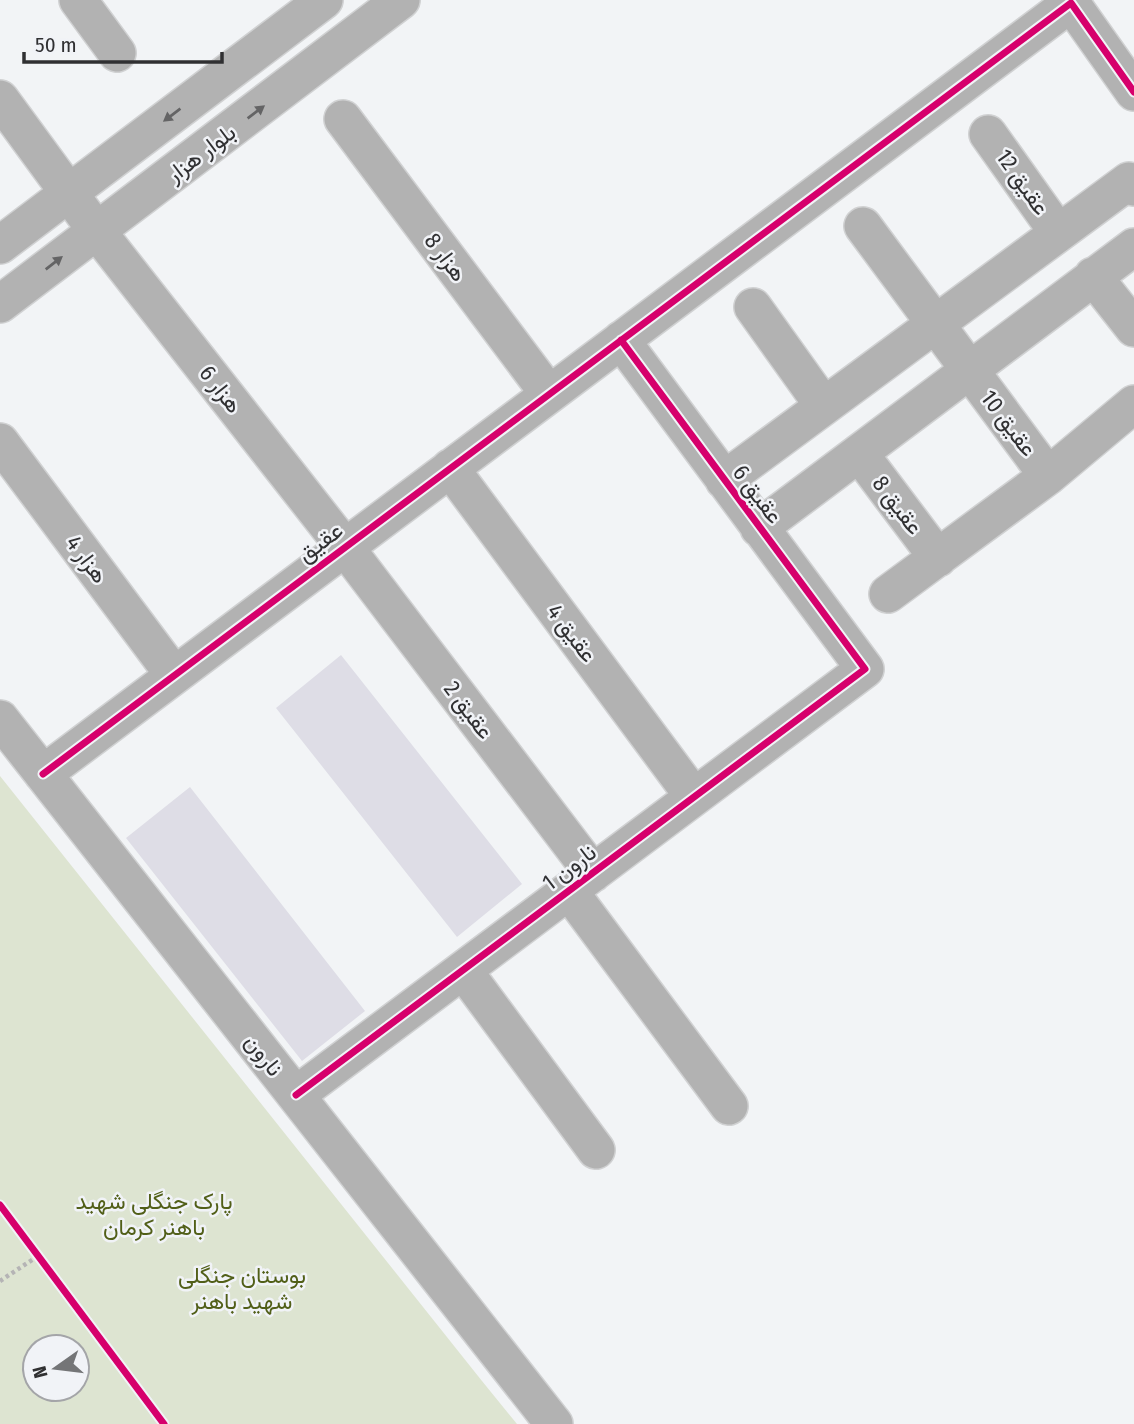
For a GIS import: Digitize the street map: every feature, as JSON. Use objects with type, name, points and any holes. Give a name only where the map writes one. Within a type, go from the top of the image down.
[{"type":"street","points":[[78,0],[117,53]]},
{"type":"street","name":"بلوار هزار","points":[[0,245],[324,0]]},
{"type":"street","name":"بلوار هزار","points":[[0,304],[401,0]]},
{"type":"street","name":"عقيق","points":[[43,774],[1071,3],[1134,92]]},
{"type":"street","name":"هزار 6","points":[[0,99],[96,230],[345,547]]},
{"type":"street","name":"هزار 8","points":[[343,119],[549,394]]},
{"type":"street","name":"عقيق 12","points":[[988,134],[1057,231]]},
{"type":"street","points":[[724,480],[1057,231],[1129,181],[1134,187]]},
{"type":"street","points":[[863,226],[934,323]]},
{"type":"street","points":[[759,528],[1134,247]]},
{"type":"street","points":[[1093,276],[1134,328]]},
{"type":"street","points":[[753,307],[823,405]]},
{"type":"street","name":"عقيق 10","points":[[934,323],[1048,475]]},
{"type":"street","name":"عقيق 6","points":[[621,340],[865,669]]},
{"type":"street","points":[[888,594],[1048,475],[1134,404]]},
{"type":"street","name":"هزار 4","points":[[0,442],[174,675]]},
{"type":"street","name":"عقيق 8","points":[[859,453],[938,558]]},
{"type":"street","name":"عقيق 4","points":[[450,468],[694,797]]},
{"type":"street","name":"عقيق 2","points":[[345,547],[581,882],[729,1106]]},
{"type":"street","name":"نارون 1","points":[[296,1095],[865,669]]},
{"type":"street","name":"نارون","points":[[0,719],[554,1424]]},
{"type":"street","points":[[463,970],[596,1150]]},
{"type":"path","points":[[0,1281],[38,1256]]},
{"type":"green space","name":"بوستان جنگلی شهید باهنر","points":[[0,776],[482,1381],[517,1424],[0,1424]]},
{"type":"building","points":[[341,655],[522,884],[457,937],[276,708]]},
{"type":"building","points":[[190,787],[365,1011],[302,1061],[126,838]]},
{"type":"cycle path","points":[[43,774],[1071,3],[1134,92]]},
{"type":"cycle path","points":[[296,1095],[865,669],[621,340]]},
{"type":"cycle path","points":[[0,1205],[164,1424]]},
{"type":"park label","name":"پارک جنگلی شهید باهنر کرمان","points":[[154,1214]]}]
